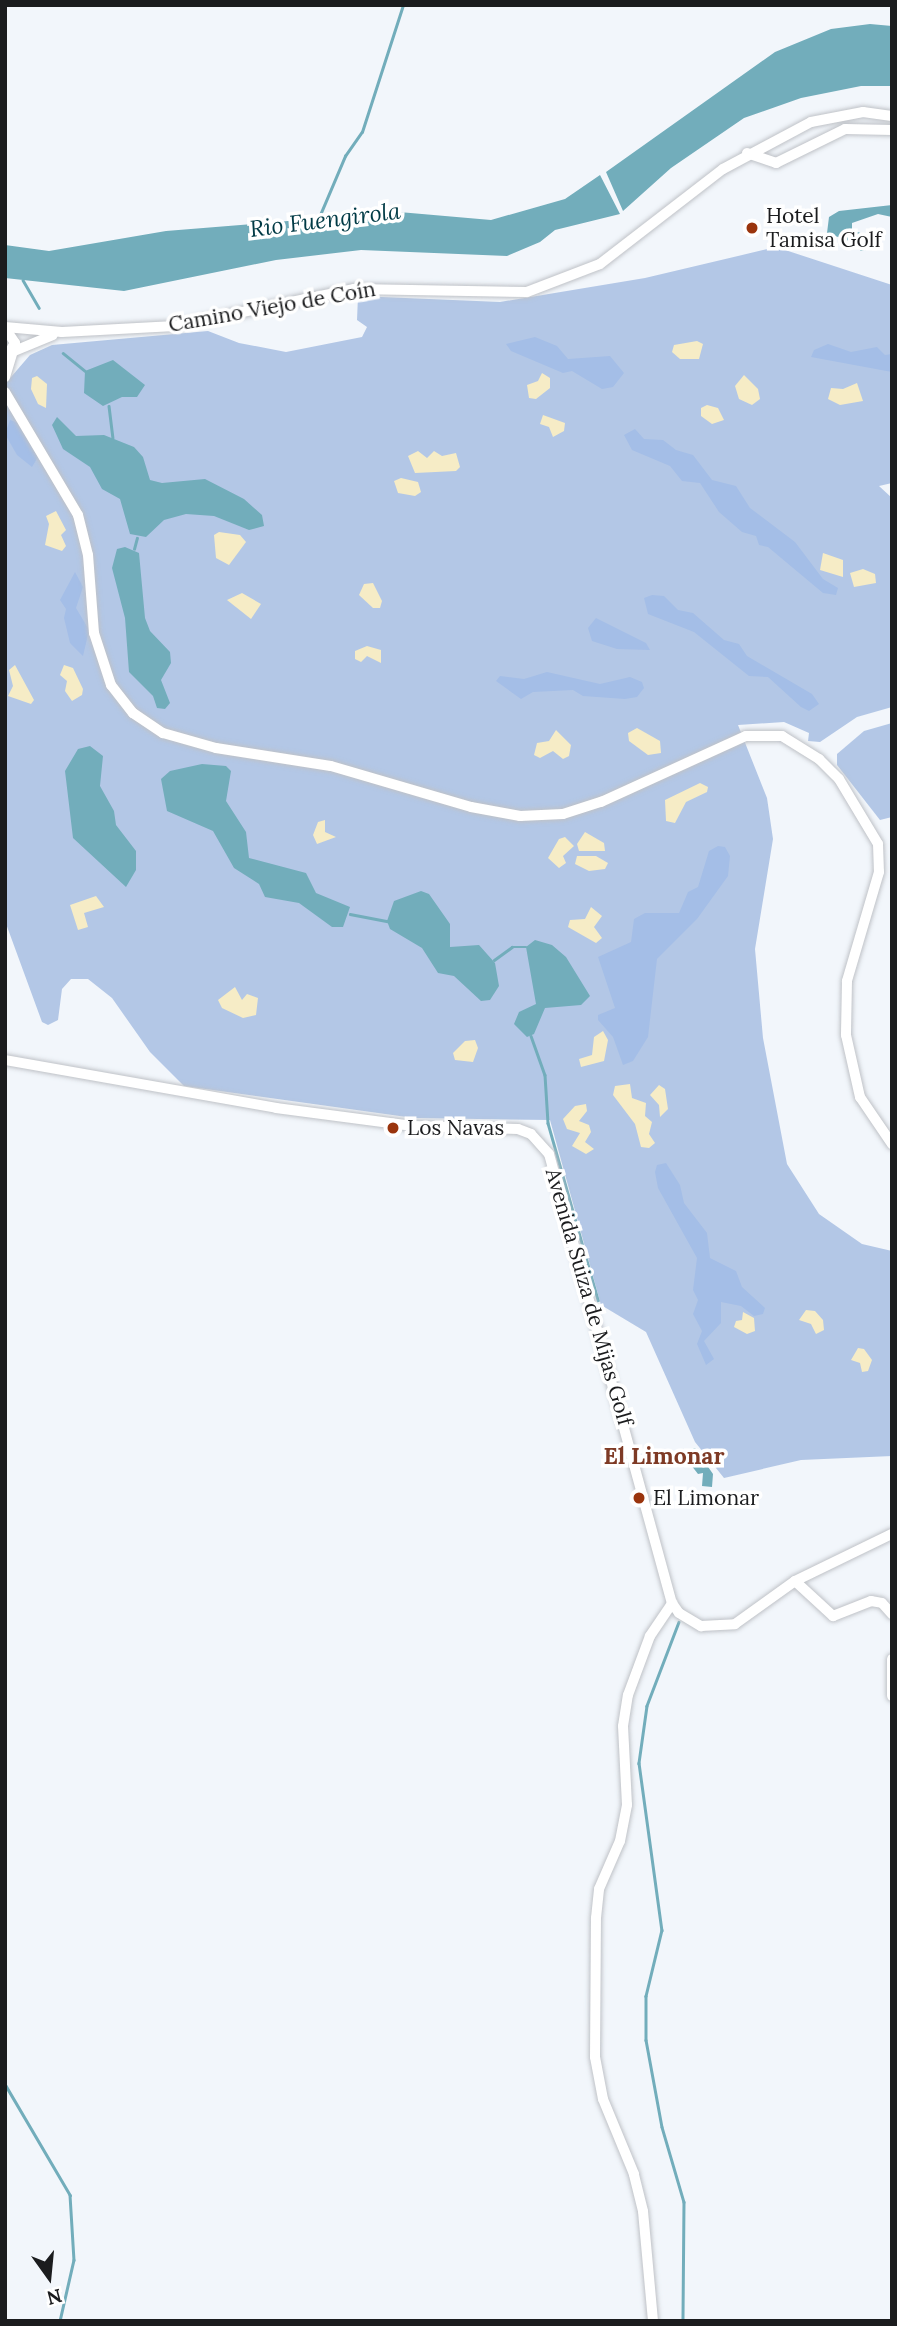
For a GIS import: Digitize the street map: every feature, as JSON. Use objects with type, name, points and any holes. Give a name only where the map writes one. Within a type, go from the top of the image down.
[{"type":"street","name":"Camino Viejo de Coín","points":[[5,327],[62,332],[175,326],[354,289],[499,294],[551,286],[600,264],[747,153],[836,115],[892,116]]},
{"type":"street","points":[[747,153],[776,163],[845,129],[892,130]]},
{"type":"street","points":[[5,327],[14,337],[5,377]]},
{"type":"street","name":"Camino Viejo de Coín","points":[[10,355],[62,332]]},
{"type":"street","points":[[6,391],[78,514],[88,555],[97,650],[111,685],[133,713],[163,733],[216,748],[320,764],[460,804],[520,816],[563,814],[601,802],[746,736],[782,736],[819,759],[846,789],[878,844],[879,872],[847,981],[846,1035],[860,1097],[892,1144]]},
{"type":"street","name":"Avenida Suiza de Mijas Golf","points":[[5,1060],[276,1108],[413,1126],[518,1129],[542,1143],[672,1603],[680,1613],[701,1626],[735,1624],[795,1581]]},
{"type":"street","points":[[892,1534],[795,1581],[833,1616],[871,1601],[882,1603],[892,1614]]},
{"type":"street","points":[[653,2321],[643,2211],[634,2174],[603,2099],[594,2057],[596,1918],[599,1889],[620,1841],[627,1805],[623,1726],[628,1695],[650,1636],[672,1603]]},
{"type":"street","points":[[892,1659],[892,1696]]},
{"type":"shaded area","points":[[776,247],[892,285],[892,483],[879,486],[892,498],[892,707],[857,717],[820,742],[808,741],[809,733],[784,722],[738,725],[767,798],[773,839],[755,949],[763,1038],[787,1164],[819,1214],[862,1244],[892,1251],[892,1456],[801,1460],[724,1478],[695,1442],[646,1332],[601,1305],[550,1120],[414,1118],[184,1086],[150,1052],[112,998],[88,979],[71,979],[62,989],[58,1020],[48,1025],[42,1022],[5,921],[5,384],[30,355],[52,345],[208,331],[239,343],[286,352],[362,337],[367,327],[357,320],[358,296],[500,302],[645,278]]},
{"type":"shaded area","points":[[535,337],[557,346],[568,359],[610,356],[624,373],[613,387],[602,389],[572,371],[563,373],[511,351],[506,344]]},
{"type":"shaded area","points":[[828,344],[851,352],[877,347],[885,355],[892,354],[892,372],[811,357],[814,350]]},
{"type":"shaded area","points":[[10,420],[19,423],[38,457],[32,467],[17,455],[5,434]]},
{"type":"shaded area","points":[[635,429],[644,439],[663,440],[676,450],[693,455],[712,480],[736,486],[750,508],[795,542],[823,579],[838,588],[836,595],[823,593],[768,547],[759,545],[756,536],[742,532],[719,512],[700,483],[682,481],[670,466],[632,450],[624,435]]},
{"type":"shaded area","points":[[75,572],[83,587],[76,608],[89,630],[83,656],[70,643],[64,618],[66,609],[60,600]]},
{"type":"shaded area","points":[[652,595],[664,596],[678,610],[693,613],[724,640],[739,644],[747,656],[812,694],[819,704],[809,711],[801,707],[768,677],[749,676],[694,632],[648,614],[644,598]]},
{"type":"shaded area","points":[[596,618],[646,643],[650,650],[617,649],[592,641],[588,628]]},
{"type":"shaded area","points":[[547,672],[600,684],[630,677],[642,682],[644,688],[637,697],[625,699],[583,696],[573,690],[533,692],[521,699],[496,681],[500,676],[524,679]]},
{"type":"shaded area","points":[[892,723],[892,817],[880,820],[837,765],[837,754],[864,731]]},
{"type":"shaded area","points":[[718,846],[725,847],[730,856],[728,876],[697,919],[657,959],[648,1037],[633,1061],[623,1065],[613,1037],[598,1020],[598,1015],[615,1008],[598,957],[631,942],[634,919],[645,913],[679,913],[688,892],[698,887],[709,851]]},
{"type":"shaded area","points":[[666,1163],[680,1185],[684,1203],[707,1233],[710,1258],[736,1271],[742,1287],[765,1308],[763,1314],[754,1316],[741,1306],[721,1302],[721,1323],[704,1341],[714,1359],[706,1365],[697,1344],[702,1331],[693,1314],[698,1300],[693,1290],[697,1258],[658,1188],[655,1172],[657,1165]]},
{"type":"sand","points":[[697,341],[703,344],[699,359],[680,359],[672,352],[674,345]]},
{"type":"sand","points":[[542,373],[550,378],[550,388],[536,399],[529,398],[527,385],[538,381]]},
{"type":"sand","points":[[744,375],[758,389],[760,399],[752,405],[739,399],[735,386]]},
{"type":"sand","points":[[37,376],[47,384],[46,408],[38,404],[31,389],[32,378]]},
{"type":"sand","points":[[857,383],[863,401],[840,405],[828,399],[831,388],[843,389]]},
{"type":"sand","points":[[707,405],[718,408],[724,420],[712,424],[701,416],[701,408]]},
{"type":"sand","points":[[543,415],[565,423],[564,431],[553,437],[549,427],[540,424]]},
{"type":"sand","points":[[418,451],[427,458],[434,451],[442,456],[456,453],[460,467],[456,471],[415,473],[408,456]]},
{"type":"sand","points":[[401,478],[418,482],[421,492],[415,496],[398,493],[394,481]]},
{"type":"sand","points":[[56,511],[66,530],[61,535],[66,546],[62,551],[45,545],[49,524],[46,516]]},
{"type":"sand","points":[[219,532],[240,535],[246,542],[229,565],[216,558],[214,535]]},
{"type":"sand","points":[[823,553],[843,560],[843,577],[820,570]]},
{"type":"sand","points":[[863,569],[875,574],[876,583],[854,587],[850,573]]},
{"type":"sand","points":[[373,583],[382,601],[380,608],[373,608],[359,595],[364,584]]},
{"type":"sand","points":[[242,593],[261,604],[251,619],[227,600]]},
{"type":"sand","points":[[367,646],[381,650],[381,663],[367,656],[361,662],[355,659],[355,651]]},
{"type":"sand","points":[[15,665],[34,700],[31,704],[8,696],[13,686],[9,670]]},
{"type":"sand","points":[[64,665],[73,668],[83,689],[82,695],[72,701],[65,691],[67,681],[60,675]]},
{"type":"sand","points":[[637,728],[660,741],[661,753],[648,755],[629,741],[628,733]]},
{"type":"sand","points":[[556,730],[571,745],[569,756],[563,759],[553,751],[540,758],[534,755],[537,743],[549,741]]},
{"type":"sand","points":[[700,783],[708,787],[707,792],[686,802],[675,823],[666,821],[665,800]]},
{"type":"sand","points":[[325,820],[325,832],[336,837],[317,844],[313,835],[318,822]]},
{"type":"sand","points":[[585,832],[604,843],[605,851],[579,851],[577,844]]},
{"type":"sand","points":[[565,837],[574,846],[563,856],[566,863],[559,868],[548,858],[559,839]]},
{"type":"sand","points":[[577,856],[596,856],[608,863],[605,869],[589,871],[575,864]]},
{"type":"sand","points":[[96,896],[104,907],[84,913],[88,927],[78,930],[70,905]]},
{"type":"sand","points":[[591,907],[602,916],[594,927],[602,938],[596,943],[568,927],[570,920],[585,919]]},
{"type":"sand","points":[[235,987],[242,1000],[247,994],[258,998],[256,1015],[243,1018],[222,1008],[218,1000]]},
{"type":"sand","points":[[603,1031],[608,1040],[604,1061],[581,1067],[579,1059],[592,1055],[594,1037]]},
{"type":"sand","points":[[475,1040],[478,1048],[473,1062],[455,1060],[453,1053],[465,1041]]},
{"type":"sand","points":[[630,1084],[632,1098],[646,1103],[645,1116],[652,1122],[649,1134],[655,1143],[649,1148],[641,1147],[635,1124],[613,1095],[615,1086]]},
{"type":"sand","points":[[659,1085],[665,1089],[668,1109],[660,1117],[659,1105],[650,1095]]},
{"type":"sand","points":[[586,1104],[587,1111],[579,1121],[589,1125],[591,1132],[585,1142],[594,1149],[586,1154],[572,1146],[580,1133],[567,1129],[563,1119],[575,1106]]},
{"type":"sand","points":[[806,1310],[815,1311],[823,1320],[824,1330],[816,1334],[811,1324],[799,1320]]},
{"type":"sand","points":[[743,1312],[754,1318],[755,1331],[747,1334],[734,1327],[736,1321],[742,1320]]},
{"type":"sand","points":[[858,1348],[864,1349],[872,1360],[868,1371],[862,1372],[860,1363],[851,1360]]},
{"type":"water","points":[[870,24],[892,26],[892,86],[861,86],[801,98],[744,118],[671,168],[623,211],[606,172],[775,52],[831,29]]},
{"type":"water","name":"Rio Fuengirola","points":[[600,175],[620,214],[555,230],[540,242],[507,256],[361,250],[276,260],[124,291],[5,278],[5,245],[49,251],[166,231],[399,212],[491,220],[565,199]]},
{"type":"water","points":[[892,205],[892,217],[878,214],[852,223],[852,230],[869,236],[870,248],[861,251],[849,241],[827,233],[829,217],[839,211]]},
{"type":"water","points":[[113,360],[145,385],[137,397],[122,397],[103,406],[84,393],[85,371]]},
{"type":"water","points":[[57,417],[76,436],[104,435],[134,447],[143,457],[150,480],[162,483],[205,479],[244,499],[262,515],[264,526],[249,530],[214,516],[186,514],[164,520],[146,537],[130,534],[120,499],[102,489],[90,467],[63,449],[52,425]]},
{"type":"water","points":[[125,547],[139,553],[145,618],[150,631],[170,652],[171,663],[161,680],[170,703],[165,709],[157,708],[153,696],[129,672],[125,618],[112,568],[117,549]]},
{"type":"water","points":[[90,746],[103,756],[100,786],[114,811],[116,825],[136,851],[136,870],[126,887],[73,838],[65,771],[78,749]]},
{"type":"water","points":[[202,764],[226,766],[231,771],[226,801],[246,832],[249,858],[306,873],[316,893],[350,907],[343,927],[332,927],[299,903],[265,897],[259,884],[234,868],[213,831],[167,811],[161,779],[170,771]]},
{"type":"water","points":[[421,891],[429,894],[450,924],[450,947],[479,945],[495,963],[499,986],[490,1000],[481,1001],[454,976],[438,973],[422,948],[390,929],[387,921],[394,901]]},
{"type":"water","points":[[535,940],[552,945],[566,957],[590,996],[581,1005],[545,1008],[534,1034],[527,1037],[514,1024],[519,1012],[536,1004],[526,947]]},
{"type":"water","points":[[695,1448],[713,1474],[712,1487],[702,1486],[703,1473],[698,1474],[691,1465],[688,1451]]},
{"type":"waterway","name":"Rio Fuengirola","points":[[317,222],[345,156],[362,132],[403,5]]},
{"type":"waterway","points":[[23,280],[39,308]]},
{"type":"waterway","points":[[63,353],[85,371]]},
{"type":"waterway","points":[[109,406],[113,438]]},
{"type":"waterway","points":[[134,549],[137,538]]},
{"type":"waterway","points":[[350,914],[387,921]]},
{"type":"waterway","points":[[494,960],[512,947],[526,947]]},
{"type":"waterway","points":[[531,1036],[545,1075],[548,1123],[598,1300]]},
{"type":"waterway","points":[[679,1622],[647,1706],[639,1763],[662,1930],[646,1996],[646,2040],[662,2127],[684,2202],[683,2321]]},
{"type":"waterway","points":[[5,2084],[70,2195],[74,2260],[60,2321]]},
{"type":"place","name":"Hotel Tamisa Golf","points":[[752,228]]},
{"type":"place","name":"Los Navas","points":[[393,1128]]},
{"type":"place","name":"El Limonar","points":[[639,1498]]},
{"type":"district","name":"El Limonar","points":[[664,1456]]}]
